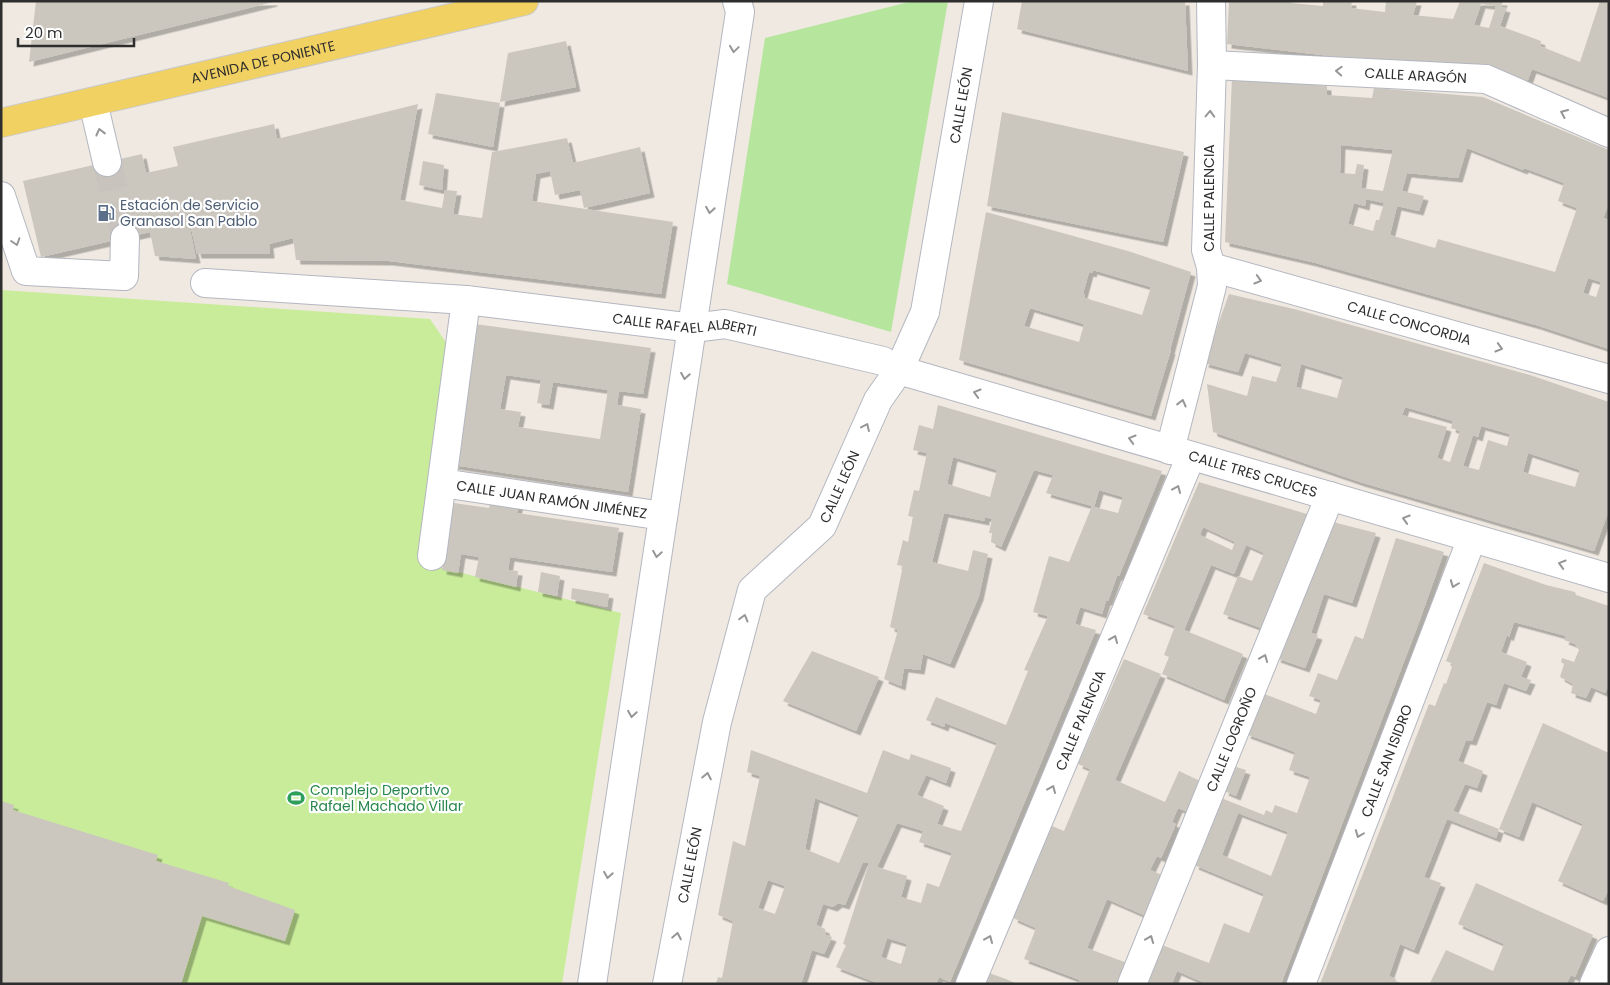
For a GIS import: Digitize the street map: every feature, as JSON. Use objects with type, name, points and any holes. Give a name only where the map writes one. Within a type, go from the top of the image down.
[{"type":"main road","name":"AVENIDA DE PONIENTE","points":[[1,124],[524,1]]},
{"type":"street","points":[[592,984],[740,12],[737,1]]},
{"type":"street","name":"CALLE LEÓN","points":[[667,984],[717,722],[752,590],[822,526],[878,400],[899,370],[925,312],[979,1]]},
{"type":"street","name":"CALLE PALENCIA","points":[[970,984],[1180,453],[1212,286],[1211,267],[1206,250],[1212,65],[1211,1]]},
{"type":"street","name":"CALLE ARAGÓN","points":[[1212,65],[1486,79],[1609,133]]},
{"type":"street","points":[[93,102],[108,162]]},
{"type":"street","points":[[1,196],[26,271],[124,276],[126,238]]},
{"type":"street","name":"CALLE CONCORDIA","points":[[1211,267],[1609,379]]},
{"type":"street","name":"CALLE RAFAEL ALBERTI","points":[[205,283],[466,300],[693,328],[725,324],[882,361],[899,370]]},
{"type":"street","points":[[432,556],[466,300]]},
{"type":"street","name":"CALLE TRES CRUCES","points":[[899,370],[1472,538],[1607,571]]},
{"type":"street","name":"CALLE JUAN RAMÓN JIMÉNEZ","points":[[442,483],[663,516]]},
{"type":"street","name":"CALLE LOGROÑO","points":[[1132,984],[1330,496]]},
{"type":"street","name":"CALLE SAN ISIDRO","points":[[1301,984],[1472,538]]},
{"type":"street","points":[[1594,984],[1609,951]]},
{"type":"green space","points":[[913,1],[948,1],[891,332],[727,284],[765,38]]},
{"type":"green space","name":"Complejo Deportivo Rafael Machado Villar","points":[[1,290],[430,319],[447,344],[418,562],[621,613],[562,984],[1,984]]},
{"type":"building","points":[[36,1],[273,1],[273,2],[29,62]]},
{"type":"building","points":[[1022,1],[1185,1],[1188,71],[1017,29]]},
{"type":"building","points":[[1229,1],[1292,1],[1291,3],[1323,6],[1323,1],[1352,1],[1351,8],[1385,12],[1386,1],[1417,1],[1413,15],[1453,19],[1460,1],[1503,1],[1501,7],[1506,8],[1500,26],[1541,41],[1540,46],[1580,62],[1600,1],[1609,1],[1609,98],[1532,69],[1525,88],[1382,62],[1227,44]],"holes":[[[1481,4],[1496,6],[1489,28],[1474,25]]]},
{"type":"building","points":[[566,41],[576,87],[500,102],[508,53]]},
{"type":"building","points":[[1232,78],[1327,86],[1327,95],[1372,98],[1374,88],[1483,97],[1609,150],[1609,204],[1603,218],[1609,220],[1609,349],[1536,325],[1377,280],[1312,262],[1225,242]],"holes":[[[1341,145],[1393,150],[1383,191],[1361,188],[1364,165],[1357,164],[1355,174],[1340,173]],[[1467,148],[1523,170],[1524,168],[1564,183],[1558,201],[1577,208],[1555,272],[1438,239],[1435,248],[1390,235],[1397,206],[1419,211],[1424,196],[1402,191],[1407,173],[1458,178]],[[1366,199],[1384,203],[1379,220],[1376,220],[1373,231],[1348,224],[1354,203],[1365,206]],[[1588,278],[1601,282],[1596,297],[1583,293]]]},
{"type":"building","points":[[436,93],[500,103],[493,147],[428,134]]},
{"type":"building","points":[[418,104],[400,200],[442,208],[445,190],[457,191],[453,214],[482,218],[492,152],[567,138],[573,163],[640,147],[650,193],[584,208],[580,190],[555,195],[550,171],[536,174],[532,201],[673,222],[661,294],[389,261],[296,260],[293,238],[269,244],[270,254],[197,254],[178,170],[196,259],[155,256],[150,232],[41,257],[23,181],[142,154],[146,173],[178,166],[173,147],[274,124],[277,139]]},
{"type":"building","points":[[1002,112],[1184,152],[1163,242],[987,206]]},
{"type":"building","points":[[423,161],[444,165],[442,190],[419,185]]},
{"type":"building","points":[[986,212],[1128,251],[1191,272],[1171,350],[1151,416],[959,360]],"holes":[[[1093,270],[1151,287],[1142,315],[1085,298],[1083,294],[1089,272],[1092,273]],[[1030,308],[1084,324],[1079,342],[1024,326]]]},
{"type":"building","points":[[1229,294],[1298,310],[1530,375],[1609,402],[1609,510],[1594,551],[1360,482],[1213,432],[1207,384],[1247,396],[1252,376],[1276,382],[1282,364],[1245,353],[1238,372],[1204,363]],"holes":[[[1301,364],[1343,377],[1337,398],[1296,387]],[[1405,407],[1453,421],[1451,428],[1460,431],[1450,462],[1437,458],[1447,427],[1402,415]],[[1481,426],[1510,434],[1507,446],[1488,440],[1479,470],[1463,466],[1473,435],[1478,437]],[[1528,453],[1580,470],[1575,487],[1523,472]]]},
{"type":"building","points":[[475,324],[651,348],[643,394],[619,391],[617,405],[641,409],[628,492],[454,465]],"holes":[[[506,375],[541,380],[537,403],[549,405],[553,382],[608,390],[600,439],[518,427],[521,412],[500,409]]]},
{"type":"building","points":[[938,405],[1162,471],[1102,614],[1080,607],[1075,624],[1096,630],[950,982],[939,977],[936,984],[880,984],[836,967],[846,945],[843,944],[869,863],[863,862],[845,905],[838,903],[833,907],[823,904],[816,925],[825,929],[826,935],[832,937],[824,954],[812,950],[801,984],[716,984],[718,977],[722,978],[733,921],[718,915],[733,841],[745,846],[760,776],[747,772],[751,750],[867,793],[883,750],[909,760],[911,754],[951,768],[946,783],[926,775],[917,795],[944,806],[937,824],[961,831],[997,743],[945,723],[944,727],[926,720],[936,697],[1006,725],[1028,671],[1024,670],[1048,616],[1033,612],[1049,556],[1069,562],[1092,506],[1046,493],[1053,475],[1034,470],[1001,547],[991,542],[992,533],[989,533],[992,519],[985,517],[985,521],[944,513],[932,562],[968,571],[973,550],[988,554],[979,596],[950,664],[923,654],[920,670],[904,668],[901,686],[884,679],[898,630],[890,627],[903,566],[897,565],[903,540],[908,542],[913,517],[908,516],[914,490],[919,491],[927,453],[913,450],[919,425],[933,429]],"holes":[[[953,457],[997,470],[990,497],[947,484]],[[1099,490],[1123,497],[1118,513],[1094,507]],[[815,798],[859,815],[839,863],[805,849]],[[897,823],[923,831],[919,842],[952,853],[939,887],[927,883],[921,903],[901,897],[907,876],[877,867]],[[768,880],[785,886],[775,914],[758,908]],[[887,938],[907,944],[901,964],[881,957]]]},
{"type":"building","points":[[1199,482],[1307,514],[1261,628],[1223,614],[1238,576],[1252,581],[1264,553],[1246,545],[1234,574],[1211,565],[1184,630],[1243,654],[1224,700],[1162,674],[1169,657],[1164,655],[1175,626],[1143,614]],"holes":[[[1203,527],[1235,542],[1232,550],[1200,535]]]},
{"type":"building","points":[[491,497],[519,502],[517,513],[619,528],[612,572],[510,557],[508,570],[518,571],[516,587],[475,577],[479,557],[461,554],[458,573],[442,570],[454,503],[489,508]]},
{"type":"building","points":[[1329,521],[1376,533],[1352,603],[1324,594],[1311,633],[1318,635],[1305,668],[1276,658]]},
{"type":"building","points":[[1396,538],[1444,552],[1281,984],[1207,984],[1177,971],[1172,984],[1147,984],[1162,945],[1209,963],[1224,923],[1249,933],[1264,894],[1194,865],[1221,798],[1264,815],[1266,810],[1272,813],[1275,805],[1297,813],[1310,777],[1289,770],[1295,752],[1246,734],[1262,693],[1316,714],[1321,700],[1309,696],[1318,673],[1337,680],[1355,636],[1363,639]],"holes":[[[1238,813],[1288,832],[1271,876],[1222,855]]]},
{"type":"building","points":[[1484,563],[1546,585],[1575,592],[1576,595],[1609,606],[1609,685],[1605,693],[1591,687],[1586,698],[1571,693],[1573,684],[1560,677],[1564,664],[1561,662],[1562,658],[1574,662],[1579,650],[1575,644],[1564,640],[1566,636],[1514,622],[1501,652],[1527,662],[1521,677],[1531,680],[1526,691],[1504,683],[1496,705],[1487,702],[1472,741],[1466,740],[1458,761],[1483,771],[1477,788],[1465,784],[1453,811],[1499,829],[1496,838],[1447,819],[1424,877],[1441,883],[1414,950],[1400,944],[1389,976],[1396,979],[1395,984],[1320,984],[1429,704],[1435,706],[1444,683],[1446,684],[1453,664],[1446,661]]},
{"type":"building","points":[[541,572],[560,576],[557,596],[538,592]]},
{"type":"building","points":[[572,588],[609,594],[607,607],[571,599]]},
{"type":"building","points":[[812,651],[879,677],[856,731],[783,701]]},
{"type":"building","points":[[1124,659],[1161,674],[1115,780],[1165,802],[1179,771],[1200,781],[1188,812],[1178,808],[1172,822],[1176,824],[1161,858],[1157,856],[1150,870],[1162,875],[1146,916],[1107,899],[1087,948],[1127,963],[1119,984],[1079,984],[1080,980],[1024,959],[1036,928],[1013,918],[1052,826],[1064,831],[1090,769],[1078,764]]},
{"type":"building","points":[[1543,723],[1609,753],[1609,889],[1603,901],[1558,881],[1583,824],[1532,802],[1519,837],[1499,829]]},
{"type":"building","points":[[1233,766],[1246,770],[1236,796],[1224,791]]},
{"type":"building","points":[[1,801],[14,805],[13,810],[158,855],[156,861],[229,883],[228,886],[295,910],[285,941],[202,916],[181,984],[1,984]]},
{"type":"building","points":[[1476,883],[1593,935],[1575,977],[1571,975],[1566,984],[1430,983],[1446,950],[1493,971],[1504,944],[1458,924]]},
{"type":"building","points":[[989,973],[1006,979],[1017,984],[985,984]]},
{"type":"tunnel","points":[[107,162],[125,238]]},
{"type":"place","name":"Estación de Servicio Granasol San Pablo","points":[[106,213]]},
{"type":"place","name":"Complejo Deportivo Rafael Machado Villar","points":[[296,798]]}]
